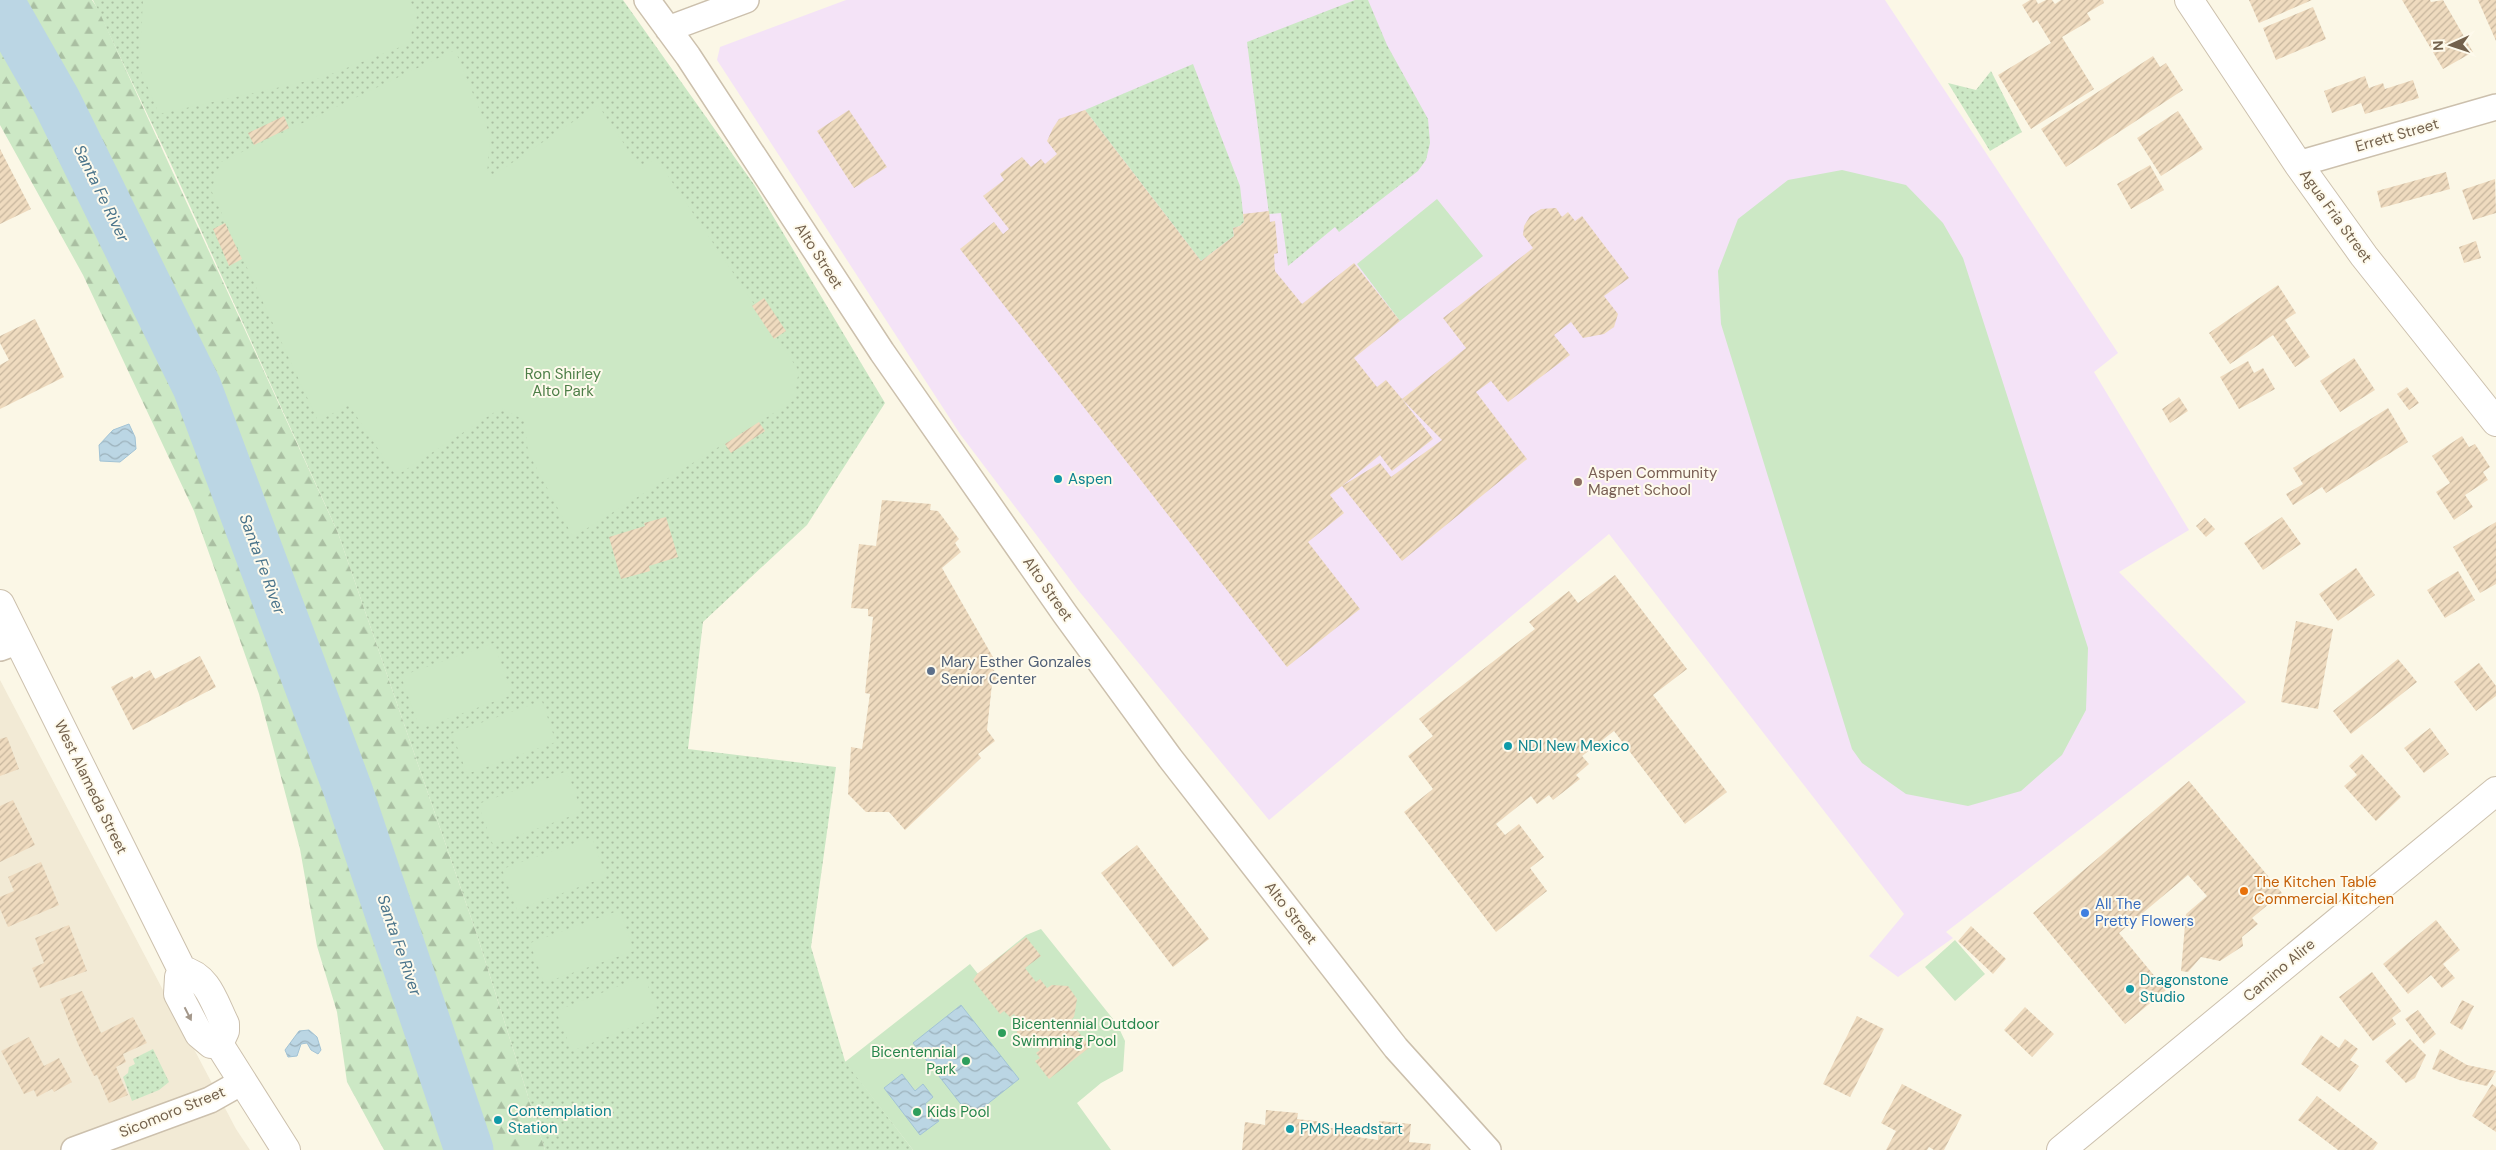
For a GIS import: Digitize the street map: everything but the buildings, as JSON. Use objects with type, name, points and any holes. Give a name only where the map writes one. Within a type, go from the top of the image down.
[{"type":"street","name":"Alto Street","points":[[647,0],[882,352],[1065,614],[1164,750],[1396,1048],[1488,1150]]},
{"type":"street","points":[[668,29],[746,0]]},
{"type":"street","name":"Agua Fria Street","points":[[2188,0],[2298,164],[2364,256],[2496,422]]},
{"type":"street","name":"Errett Street","points":[[2298,164],[2496,107]]},
{"type":"street","name":"West Alameda Street","points":[[0,604],[9,644],[182,970],[179,977],[178,994],[199,1034],[211,1044],[219,1044],[286,1150]]},
{"type":"street","name":"Camino Alire","points":[[2061,1150],[2496,791]]},
{"type":"street","name":"Sicomoro Street","points":[[74,1150],[210,1100],[242,1082]]},
{"type":"shaded area","name":"Aspen Community Magnet School","points":[[846,0],[1885,0],[2118,353],[2094,372],[2189,530],[2119,572],[2246,702],[1946,932],[1953,938],[1898,977],[1869,956],[1904,914],[1609,534],[1269,820],[1078,590],[960,434],[717,60],[720,47]]},
{"type":"shaded area","points":[[0,680],[236,1129],[250,1150],[0,1150]]},
{"type":"green space","points":[[0,0],[92,0],[98,9],[338,533],[477,935],[545,1150],[384,1150],[347,1082],[337,1012],[317,946],[300,849],[259,694],[194,511],[83,275],[0,125]]},
{"type":"green space","name":"Ron Shirley Alto Park","points":[[93,0],[623,0],[755,186],[885,403],[807,525],[703,622],[688,749],[836,767],[811,947],[845,1061],[913,1150],[545,1150],[477,935],[338,533],[170,162]]},
{"type":"green space","points":[[143,0],[410,0],[417,16],[408,44],[321,78],[159,114],[139,67]]},
{"type":"green space","points":[[1355,0],[1368,0],[1387,45],[1428,119],[1430,143],[1426,160],[1418,171],[1339,232],[1335,227],[1288,266],[1281,213],[1269,214],[1247,42]]},
{"type":"green space","points":[[455,50],[490,135],[487,175],[491,177],[598,105],[641,169],[656,158],[799,371],[793,401],[573,537],[528,452],[524,420],[501,408],[396,476],[349,405],[318,421],[211,190],[221,162]]},
{"type":"green space","points":[[1193,64],[1240,186],[1244,222],[1240,226],[1233,228],[1234,236],[1201,261],[1085,110]]},
{"type":"green space","points":[[1991,71],[2022,132],[1990,151],[1948,83],[1976,90]]},
{"type":"green space","points":[[1842,170],[1906,185],[1943,223],[1963,258],[2088,648],[2086,710],[2062,755],[2021,791],[1968,806],[1906,794],[1862,763],[1852,749],[1721,324],[1718,271],[1738,219],[1788,180]]},
{"type":"green space","points":[[1437,199],[1483,256],[1400,321],[1357,264]]},
{"type":"green space","points":[[494,643],[512,695],[420,729],[401,676]]},
{"type":"green space","points":[[542,701],[556,742],[467,774],[452,733]]},
{"type":"green space","points":[[567,771],[582,812],[493,845],[478,804]]},
{"type":"green space","points":[[592,837],[606,877],[517,910],[502,869]]},
{"type":"green space","points":[[620,910],[634,951],[544,983],[530,943]]},
{"type":"green space","name":"Bicentennial Outdoor Swimming Pool","points":[[1041,929],[1117,1024],[1125,1041],[1123,1071],[1101,1083],[1077,1103],[1111,1150],[913,1150],[845,1062],[970,964],[978,974],[1026,935]]},
{"type":"green space","points":[[1955,940],[1985,974],[1955,1001],[1925,967]]},
{"type":"green space","points":[[644,976],[660,1016],[572,1051],[556,1011]]},
{"type":"green space","points":[[153,1049],[169,1082],[159,1090],[132,1101],[123,1077],[128,1073],[129,1067],[135,1064],[133,1059]]},
{"type":"water","points":[[129,424],[135,437],[136,449],[120,462],[100,461],[99,445],[113,430]]},
{"type":"water","name":"Bicentennial Park","points":[[961,1005],[1019,1079],[971,1117],[913,1043]]},
{"type":"water","points":[[309,1030],[317,1037],[321,1050],[318,1054],[311,1050],[307,1043],[301,1044],[297,1056],[288,1057],[285,1050],[299,1031]]},
{"type":"water","name":"Kids Pool","points":[[902,1074],[915,1091],[923,1084],[933,1097],[925,1104],[939,1121],[920,1135],[884,1088]]},
{"type":"waterway","name":"Santa Fe River","points":[[0,2],[57,102],[197,387],[348,790],[469,1150]]},
{"type":"place","name":"Aspen","points":[[1058,479]]},
{"type":"place","name":"Aspen Community Magnet School","points":[[1578,482]]},
{"type":"place","name":"Mary Esther Gonzales Senior Center","points":[[931,671]]},
{"type":"place","name":"NDI New Mexico","points":[[1508,746]]},
{"type":"place","name":"The Kitchen Table Commercial Kitchen","points":[[2244,891]]},
{"type":"place","name":"All The Pretty Flowers","points":[[2085,913]]},
{"type":"place","name":"Dragonstone Studio","points":[[2130,989]]},
{"type":"place","name":"Bicentennial Outdoor Swimming Pool","points":[[1002,1033]]},
{"type":"place","name":"Bicentennial Park","points":[[966,1061]]},
{"type":"place","name":"Kids Pool","points":[[917,1112]]},
{"type":"place","name":"Contemplation Station","points":[[498,1120]]},
{"type":"place","name":"PMS Headstart","points":[[1290,1129]]}]
